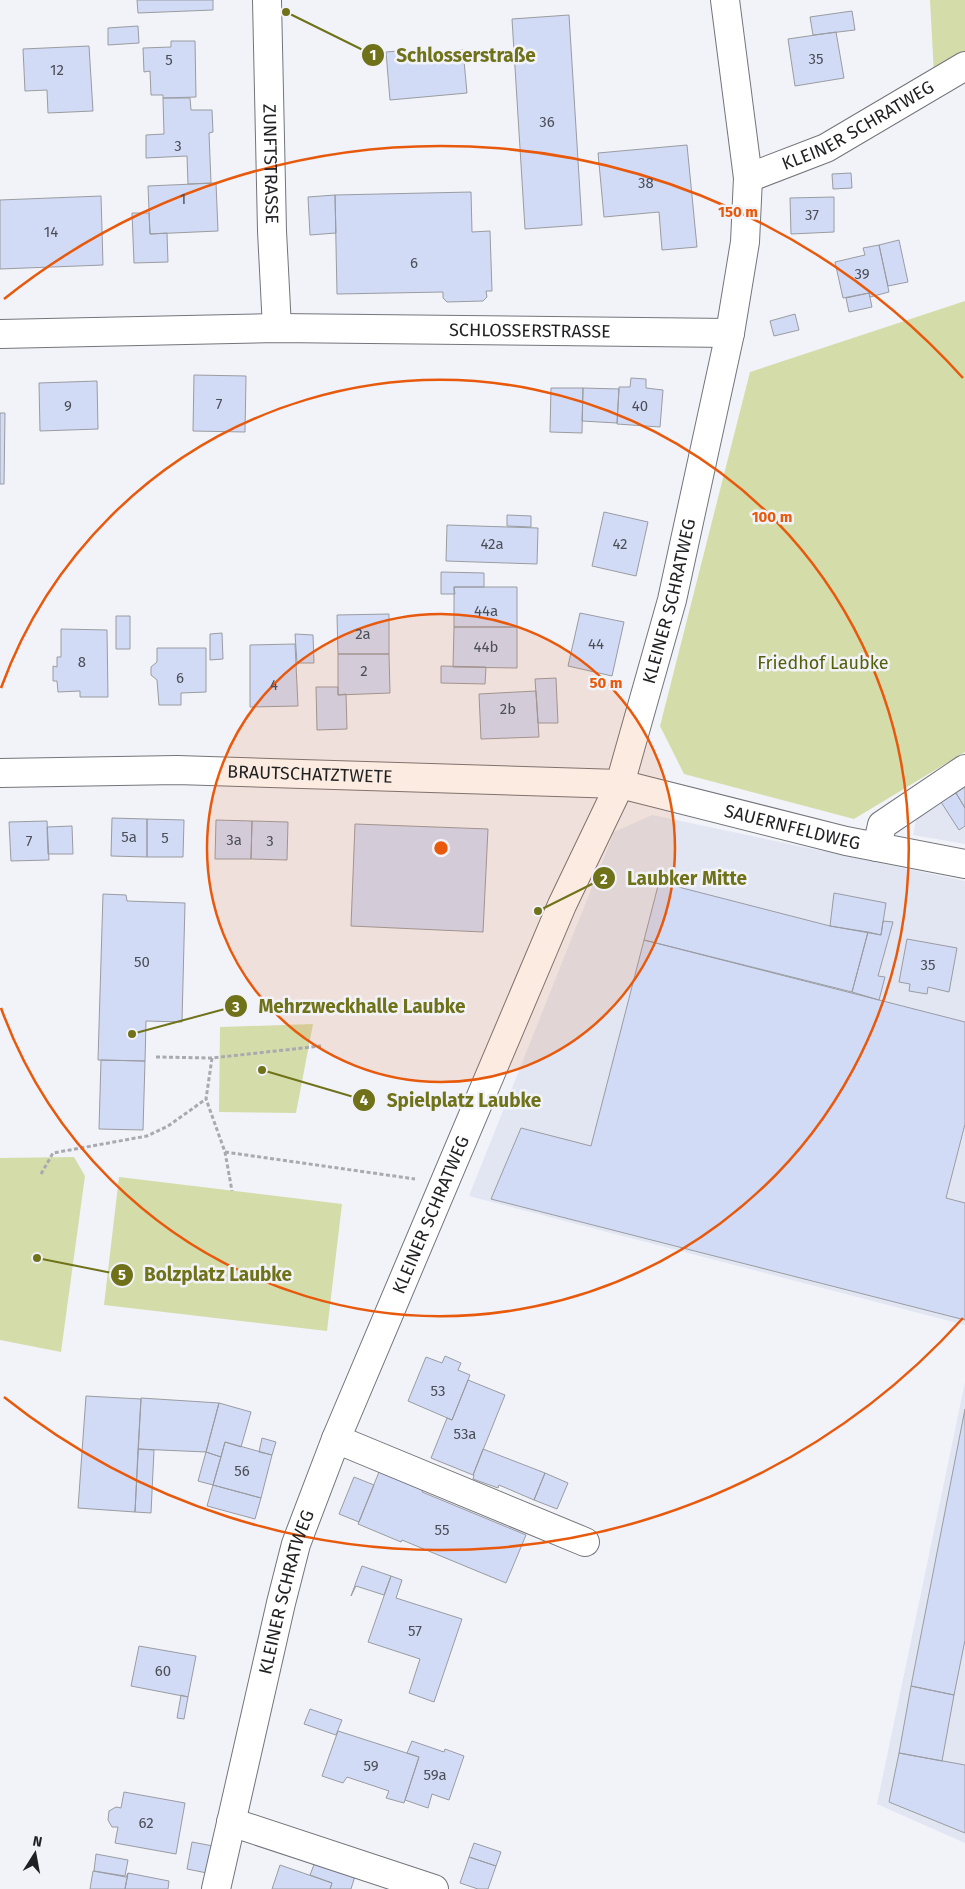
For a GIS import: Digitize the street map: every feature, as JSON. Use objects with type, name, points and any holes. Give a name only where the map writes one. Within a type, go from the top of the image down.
[{"type":"street","name":"ZUNFTSTRASSE","points":[[267,0],[272,231],[277,328]]},
{"type":"street","name":"KLEINER SCHRATWEG","points":[[216,1889],[280,1603],[296,1544],[336,1438],[562,905],[620,784],[672,600],[730,333],[745,242],[748,178],[725,0]]},
{"type":"street","name":"KLEINER SCHRATWEG","points":[[748,178],[826,148],[965,66]]},
{"type":"street","name":"SCHLOSSERSTRASSE","points":[[0,334],[277,328],[730,333]]},
{"type":"street","points":[[878,847],[882,825],[965,769]]},
{"type":"street","name":"BRAUTSCHATZTWETE","points":[[0,773],[177,770],[620,784]]},
{"type":"street","name":"SAUERNFELDWEG","points":[[620,784],[846,841],[965,864]]},
{"type":"street","points":[[336,1438],[585,1542]]},
{"type":"street","points":[[231,1822],[434,1889]]},
{"type":"path","points":[[156,1057],[212,1058],[321,1046]]},
{"type":"path","points":[[212,1058],[206,1099],[225,1152],[232,1191]]},
{"type":"path","points":[[41,1174],[53,1153],[147,1136],[168,1126],[206,1099]]},
{"type":"path","points":[[225,1152],[445,1183]]},
{"type":"shaded area","points":[[965,779],[965,844],[913,835],[918,810]]},
{"type":"shaded area","points":[[652,815],[965,881],[965,1325],[469,1196],[614,832]]},
{"type":"shaded area","points":[[965,1382],[965,1843],[877,1804]]},
{"type":"green space","points":[[930,0],[965,0],[965,56],[934,75]]},
{"type":"green space","name":"Friedhof Laubke","points":[[965,301],[965,752],[854,819],[684,774],[660,726],[750,372]]},
{"type":"green space","points":[[313,1024],[296,1113],[219,1112],[220,1027]]},
{"type":"green space","points":[[74,1157],[85,1176],[61,1352],[0,1340],[0,1158]]},
{"type":"green space","points":[[119,1177],[342,1204],[327,1331],[104,1305]]},
{"type":"building","points":[[137,0],[213,0],[213,10],[138,13]]},
{"type":"building","points":[[852,11],[855,30],[813,35],[810,17]]},
{"type":"building","points":[[569,15],[582,225],[525,229],[512,19]]},
{"type":"building","points":[[138,26],[139,43],[108,45],[108,28]]},
{"type":"building","points":[[836,32],[844,78],[795,86],[788,39]]},
{"type":"building","points":[[171,41],[195,41],[196,97],[163,98],[163,95],[151,95],[150,71],[144,72],[143,48],[171,47]]},
{"type":"building","points":[[89,46],[93,111],[48,113],[47,90],[25,91],[23,49]]},
{"type":"building","points":[[423,49],[424,53],[463,50],[467,93],[390,100],[386,52]]},
{"type":"building","points":[[163,98],[190,98],[191,110],[212,110],[213,132],[209,133],[211,183],[188,184],[187,156],[146,158],[146,135],[164,134]]},
{"type":"building","points":[[687,145],[697,247],[662,250],[659,212],[604,217],[598,153]]},
{"type":"building","points":[[851,173],[852,188],[833,189],[832,174]]},
{"type":"building","points":[[216,183],[218,231],[150,234],[148,186]]},
{"type":"building","points":[[471,192],[472,232],[490,231],[492,291],[486,291],[487,297],[483,301],[447,302],[443,298],[443,292],[337,294],[335,195]]},
{"type":"building","points":[[335,195],[336,233],[310,235],[308,197]]},
{"type":"building","points":[[101,196],[103,265],[0,269],[0,200]]},
{"type":"building","points":[[834,197],[834,232],[791,234],[790,198]]},
{"type":"building","points":[[132,213],[149,213],[150,234],[167,233],[168,262],[134,263]]},
{"type":"building","points":[[899,240],[908,282],[888,286],[879,245]]},
{"type":"building","points":[[879,245],[889,292],[870,297],[869,293],[843,298],[835,262],[865,255],[863,248]]},
{"type":"building","points":[[869,293],[872,307],[849,312],[846,298]]},
{"type":"building","points":[[795,314],[799,330],[774,336],[770,321]]},
{"type":"building","points":[[194,375],[246,376],[245,432],[193,431]]},
{"type":"building","points":[[631,378],[646,379],[646,388],[663,390],[660,427],[617,424],[619,387],[630,387]]},
{"type":"building","points":[[97,381],[98,429],[40,431],[39,383]]},
{"type":"building","points":[[551,388],[583,388],[582,433],[550,432]]},
{"type":"building","points":[[583,388],[619,389],[617,423],[582,421]]},
{"type":"building","points":[[0,413],[5,413],[4,484],[0,484]]},
{"type":"building","points":[[604,512],[648,522],[636,576],[592,566]]},
{"type":"building","points":[[507,515],[531,516],[531,527],[507,526]]},
{"type":"building","points":[[447,525],[538,528],[537,564],[446,561]]},
{"type":"building","points":[[441,572],[484,573],[484,587],[454,587],[455,594],[441,594]]},
{"type":"building","points":[[454,587],[517,587],[517,627],[454,627]]},
{"type":"building","points":[[580,613],[624,622],[612,676],[568,666]]},
{"type":"building","points":[[389,614],[389,654],[338,654],[337,615]]},
{"type":"building","points":[[116,616],[130,616],[130,649],[116,649]]},
{"type":"building","points":[[454,627],[517,627],[517,668],[453,667]]},
{"type":"building","points":[[61,629],[107,630],[108,697],[80,697],[80,691],[58,692],[57,681],[53,681],[53,666],[57,667],[57,657],[61,657]]},
{"type":"building","points":[[222,633],[223,659],[210,660],[210,634]]},
{"type":"building","points":[[295,634],[313,635],[314,663],[297,663]]},
{"type":"building","points":[[295,644],[298,706],[250,707],[250,645]]},
{"type":"building","points":[[157,648],[206,648],[206,692],[181,693],[181,705],[159,705],[157,680],[151,675],[151,667],[157,662]]},
{"type":"building","points":[[338,654],[389,654],[390,693],[338,695]]},
{"type":"building","points":[[441,666],[486,667],[485,684],[441,683]]},
{"type":"building","points":[[556,678],[558,723],[538,723],[535,679]]},
{"type":"building","points":[[316,687],[338,687],[338,695],[346,694],[347,729],[317,730]]},
{"type":"building","points":[[536,691],[539,737],[481,739],[479,694]]},
{"type":"building","points":[[965,787],[965,808],[956,793]]},
{"type":"building","points":[[956,793],[965,808],[965,826],[959,830],[941,802]]},
{"type":"building","points":[[112,818],[147,819],[147,857],[111,856]]},
{"type":"building","points":[[147,819],[184,820],[183,857],[147,857]]},
{"type":"building","points":[[216,820],[252,821],[251,859],[215,859]]},
{"type":"building","points":[[47,821],[49,860],[11,861],[9,822]]},
{"type":"building","points":[[252,821],[288,822],[287,860],[251,859]]},
{"type":"building","points":[[355,824],[488,829],[483,932],[351,926]]},
{"type":"building","points":[[72,826],[73,854],[48,854],[47,827]]},
{"type":"building","points":[[659,882],[830,926],[868,932],[852,992],[644,940]]},
{"type":"building","points":[[834,893],[886,903],[881,935],[830,926]]},
{"type":"building","points":[[103,894],[126,895],[127,901],[185,903],[182,1022],[146,1021],[145,1061],[98,1060]]},
{"type":"building","points":[[883,921],[893,922],[878,976],[885,977],[879,1000],[852,992],[868,932],[881,935]]},
{"type":"building","points":[[907,939],[957,948],[949,992],[928,987],[927,994],[909,991],[910,984],[899,982]]},
{"type":"building","points":[[644,940],[965,1022],[965,1124],[946,1198],[965,1203],[965,1320],[491,1199],[521,1128],[591,1146]]},
{"type":"building","points":[[101,1060],[145,1061],[143,1130],[99,1129]]},
{"type":"building","points":[[445,1356],[461,1363],[458,1370],[470,1375],[452,1420],[408,1401],[426,1357],[442,1363]]},
{"type":"building","points":[[468,1380],[505,1395],[473,1475],[431,1458],[447,1418],[452,1420]]},
{"type":"building","points":[[86,1396],[141,1399],[135,1512],[78,1508]]},
{"type":"building","points":[[141,1398],[219,1403],[206,1452],[138,1449]]},
{"type":"building","points":[[219,1403],[251,1412],[241,1447],[225,1442],[221,1457],[206,1452]]},
{"type":"building","points":[[965,1409],[965,1640],[954,1695],[911,1686]]},
{"type":"building","points":[[262,1438],[276,1442],[272,1455],[259,1452]]},
{"type":"building","points":[[225,1442],[272,1455],[261,1498],[213,1485]]},
{"type":"building","points":[[138,1449],[154,1450],[151,1513],[135,1512]]},
{"type":"building","points":[[483,1449],[545,1473],[534,1500],[499,1485],[498,1488],[473,1479]]},
{"type":"building","points":[[206,1452],[221,1457],[213,1485],[198,1481]]},
{"type":"building","points":[[379,1472],[526,1535],[506,1583],[358,1524]]},
{"type":"building","points":[[545,1473],[568,1483],[557,1509],[534,1500]]},
{"type":"building","points":[[354,1477],[374,1485],[359,1522],[339,1514]]},
{"type":"building","points":[[213,1485],[261,1498],[255,1519],[207,1506]]},
{"type":"building","points":[[362,1566],[391,1576],[384,1595],[356,1586],[351,1596]]},
{"type":"building","points":[[391,1576],[402,1580],[396,1598],[462,1619],[434,1702],[409,1693],[420,1659],[368,1642]]},
{"type":"building","points":[[139,1646],[196,1656],[188,1697],[131,1686]]},
{"type":"building","points":[[911,1686],[954,1695],[942,1761],[899,1753]]},
{"type":"building","points":[[181,1695],[188,1697],[184,1719],[177,1718]]},
{"type":"building","points":[[310,1709],[342,1720],[336,1735],[304,1724]]},
{"type":"building","points":[[338,1731],[419,1757],[404,1803],[386,1798],[389,1791],[347,1777],[343,1783],[322,1776]]},
{"type":"building","points":[[412,1741],[444,1752],[445,1749],[464,1756],[449,1800],[432,1794],[428,1808],[405,1800],[419,1757],[407,1753]]},
{"type":"building","points":[[899,1753],[965,1765],[965,1833],[889,1802]]},
{"type":"building","points":[[124,1792],[185,1803],[176,1854],[115,1843],[118,1827],[112,1827],[108,1820],[109,1811],[116,1807],[121,1808]]},
{"type":"building","points":[[192,1842],[213,1846],[207,1873],[187,1869]]},
{"type":"building","points":[[474,1843],[501,1852],[496,1866],[469,1857]]},
{"type":"building","points":[[96,1854],[128,1860],[125,1876],[94,1871]]},
{"type":"building","points":[[469,1857],[496,1866],[488,1889],[478,1889],[460,1883]]},
{"type":"building","points":[[315,1862],[355,1876],[351,1889],[330,1889],[332,1883],[310,1875]]},
{"type":"building","points":[[280,1865],[332,1883],[330,1889],[272,1889]]},
{"type":"building","points":[[93,1871],[126,1877],[128,1873],[125,1889],[90,1889]]},
{"type":"building","points":[[128,1873],[169,1881],[168,1889],[125,1889]]},
{"type":"place","name":"Schlosserstraße","points":[[286,12]]},
{"type":"place","name":"Laubker Mitte","points":[[538,911]]},
{"type":"place","name":"Mehrzweckhalle Laubke","points":[[132,1034]]},
{"type":"place","name":"Spielplatz Laubke","points":[[262,1070]]},
{"type":"place","name":"Bolzplatz Laubke","points":[[37,1258]]}]
